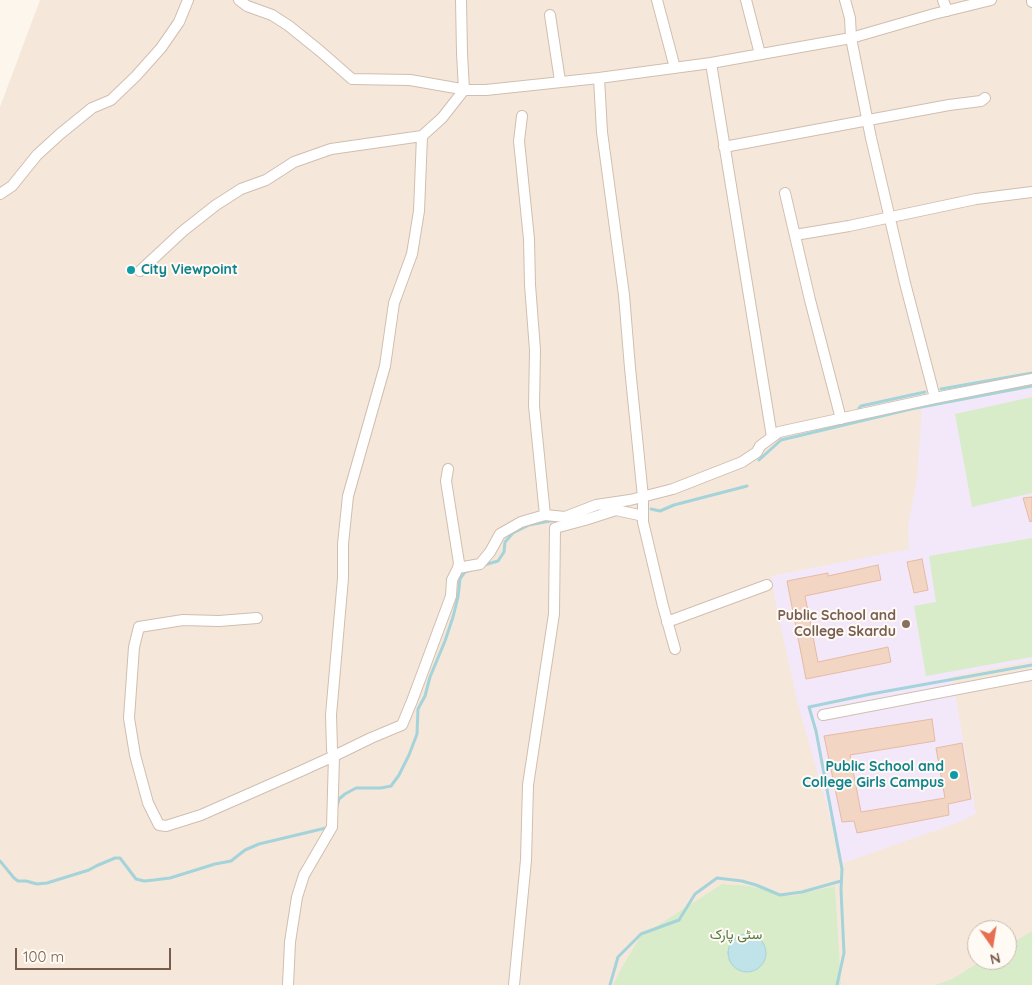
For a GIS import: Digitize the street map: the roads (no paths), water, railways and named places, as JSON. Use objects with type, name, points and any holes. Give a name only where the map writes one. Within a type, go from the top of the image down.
[{"type":"street","points":[[0,194],[12,186],[37,154],[60,134],[92,108],[110,100],[136,76],[166,42],[179,22],[188,0]]},
{"type":"street","points":[[239,0],[247,6],[272,15],[289,26],[352,79],[410,80],[464,90],[486,90],[599,78],[711,63],[850,38],[947,10],[991,0]]},
{"type":"street","points":[[140,271],[183,231],[216,205],[241,189],[266,180],[294,162],[331,149],[422,136],[442,118],[464,90],[461,0]]},
{"type":"street","points":[[657,0],[675,68]]},
{"type":"street","points":[[746,0],[760,54]]},
{"type":"street","points":[[845,0],[850,18],[850,38],[889,216],[934,398]]},
{"type":"street","points":[[943,0],[947,10]]},
{"type":"street","points":[[550,15],[560,81]]},
{"type":"street","points":[[711,63],[772,437]]},
{"type":"street","points":[[599,78],[602,132],[624,295],[643,497],[643,522],[675,648]]},
{"type":"street","points":[[724,147],[985,98]]},
{"type":"street","points":[[522,116],[519,141],[529,239],[530,286],[535,350],[534,406],[545,516]]},
{"type":"street","points":[[288,985],[290,942],[297,897],[304,875],[332,826],[334,756],[332,750],[331,715],[348,496],[385,366],[394,303],[412,254],[419,211],[422,136]]},
{"type":"street","points":[[795,235],[849,226],[976,199],[1032,192]]},
{"type":"street","points":[[785,193],[841,419]]},
{"type":"street","points":[[458,568],[480,564],[490,552],[500,534],[521,522],[545,516],[565,517],[596,505],[643,497],[674,489],[742,462],[757,452],[760,446],[779,432],[1032,379]]},
{"type":"street","points":[[257,618],[218,621],[183,620],[139,627],[134,647],[129,718],[135,755],[148,803],[159,825],[166,826],[201,815],[402,725],[451,596],[452,580],[459,563],[446,481],[448,469]]},
{"type":"street","points":[[514,985],[526,860],[528,785],[554,614],[555,528],[616,510],[639,515],[643,518]]},
{"type":"street","points":[[667,622],[767,585]]},
{"type":"street","points":[[823,716],[1032,675]]},
{"type":"water","points":[[747,934],[761,939],[766,953],[761,967],[747,972],[733,967],[728,953],[733,939]]},
{"type":"waterway","points":[[941,389],[1032,373]]},
{"type":"waterway","points":[[759,460],[781,440],[911,409],[1032,386]]},
{"type":"waterway","points":[[859,408],[925,392]]},
{"type":"waterway","points":[[651,509],[660,511],[674,505],[747,486]]},
{"type":"waterway","points":[[484,565],[498,561],[504,552],[505,542],[513,533],[529,525],[555,520]]},
{"type":"waterway","points":[[337,806],[339,799],[356,788],[391,786],[399,775],[417,734],[418,709],[425,696],[430,677],[453,617],[460,579],[465,572],[471,570]]},
{"type":"waterway","points":[[837,985],[844,953],[842,869],[816,731],[809,707],[1032,665]]},
{"type":"waterway","points":[[0,861],[18,881],[37,884],[47,883],[89,870],[115,858],[120,858],[136,879],[144,881],[154,880],[170,878],[231,861],[245,850],[259,844],[330,827]]},
{"type":"waterway","points":[[610,985],[618,957],[641,934],[679,920],[695,894],[717,878],[742,881],[780,895],[802,892],[841,881]]},
{"type":"place","name":"City Viewpoint","points":[[131,270]]},
{"type":"place","name":"Public School and College Skardu","points":[[906,624]]},
{"type":"place","name":"Public School and College Girls Campus","points":[[954,775]]},
{"type":"park label","name":"سٹی پارک","points":[[736,935]]}]
